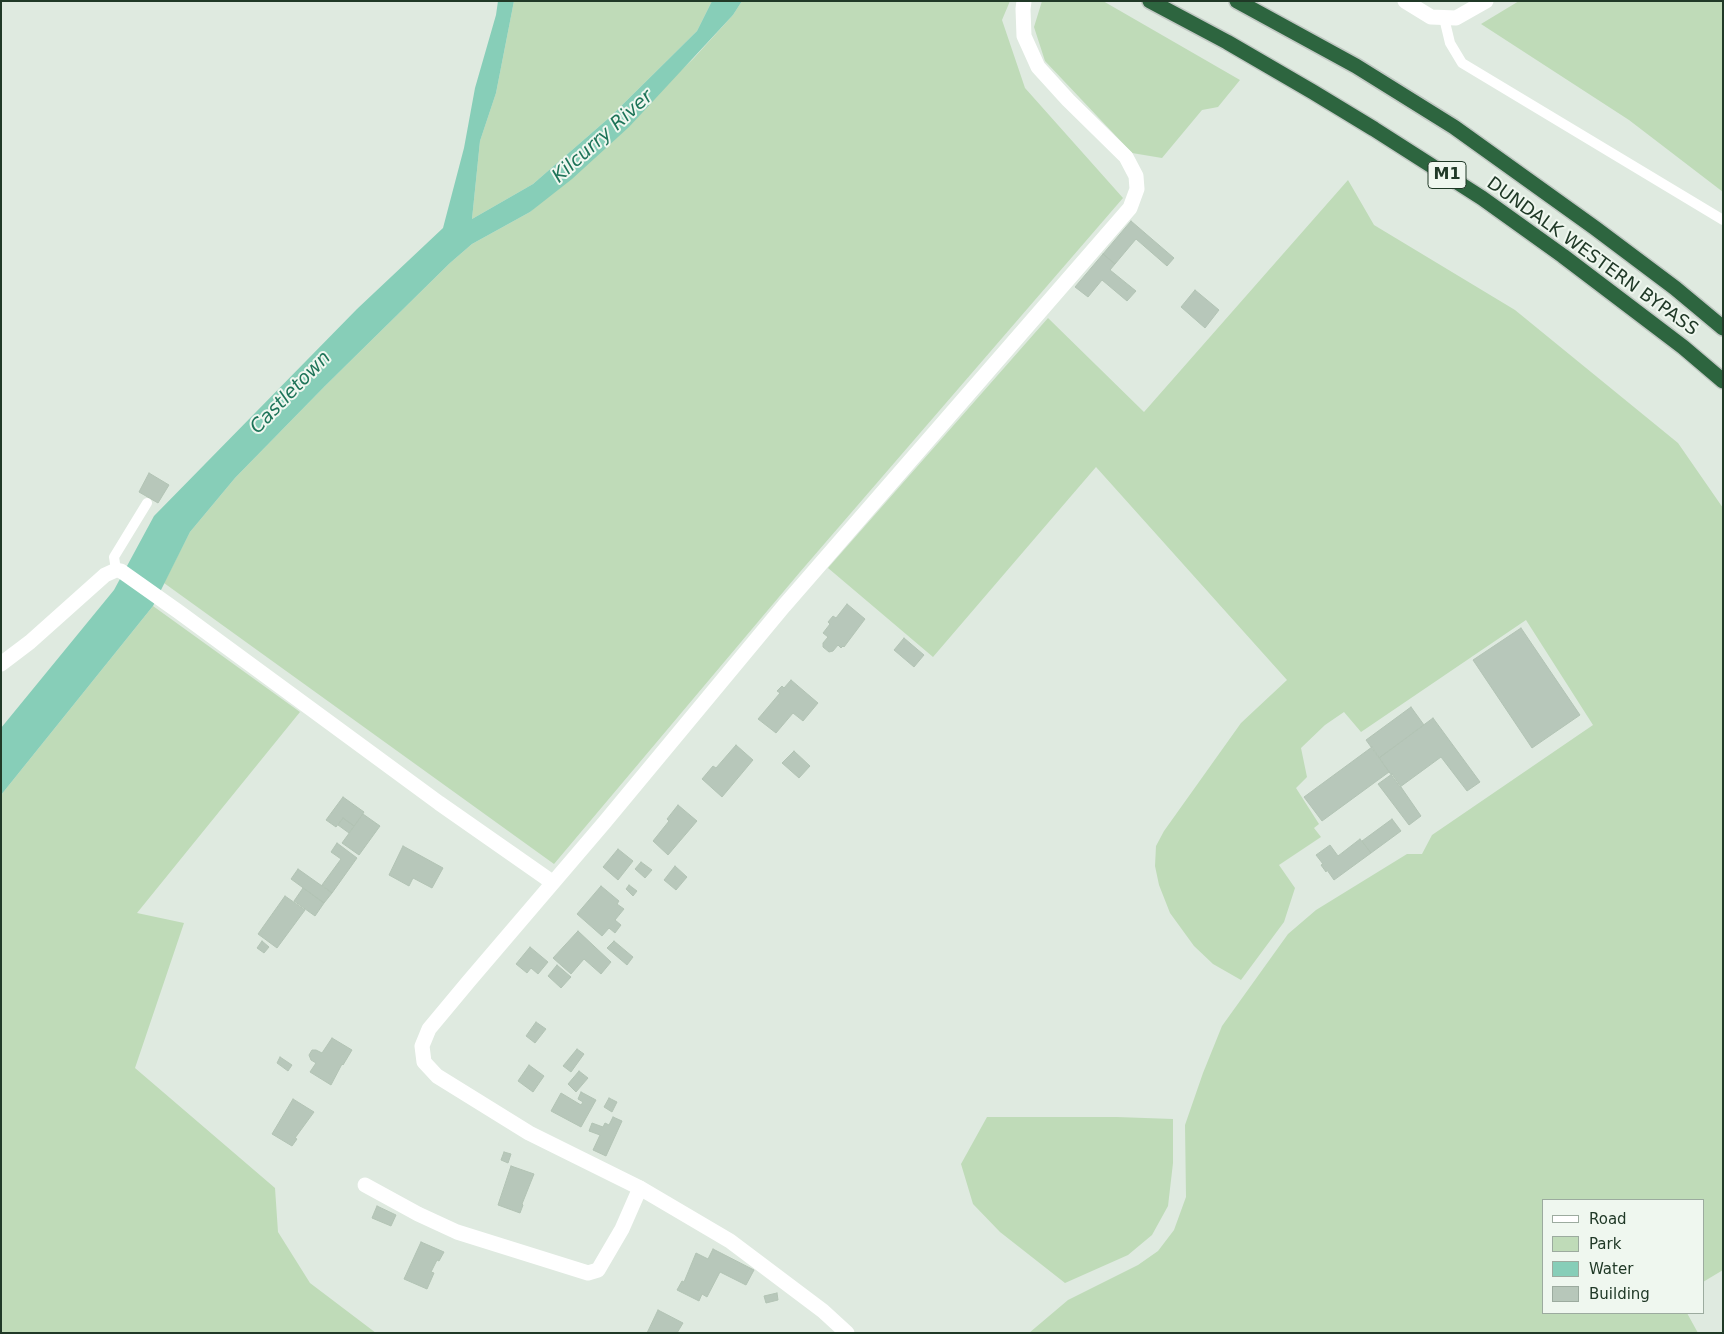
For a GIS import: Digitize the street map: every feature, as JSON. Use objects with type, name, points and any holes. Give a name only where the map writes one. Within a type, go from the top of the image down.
[{"type":"highway","name":"DUNDALK WESTERN BYPASS","points":[[1150,1],[1227,42],[1313,92],[1482,198],[1676,341],[1723,381]]},
{"type":"highway","name":"DUNDALK WESTERN BYPASS","points":[[1237,1],[1356,66],[1454,127],[1595,228],[1675,288],[1723,328]]},
{"type":"street","points":[[847,1333],[823,1311],[730,1241],[640,1188],[529,1133],[437,1076],[424,1062],[422,1046],[429,1029],[784,606],[1130,208],[1137,189],[1136,176],[1126,157],[1068,100],[1038,67],[1024,36],[1024,1]]},
{"type":"street","points":[[1405,1],[1438,17],[1456,18],[1486,1]]},
{"type":"street","points":[[1,664],[30,642],[105,575],[118,571],[179,612],[439,803],[552,882]]},
{"type":"street","points":[[365,1185],[418,1214],[457,1232],[588,1273],[598,1270],[622,1229],[640,1188]]},
{"type":"lane","points":[[1438,17],[1462,63],[1723,220]]},
{"type":"lane","points":[[118,571],[114,557],[147,503]]},
{"type":"green space","points":[[514,1],[712,1],[697,31],[610,117],[533,184],[472,219],[480,141],[496,93]]},
{"type":"green space","points":[[742,1],[1010,1],[1002,20],[1025,88],[1123,198],[800,572],[554,864],[164,583],[190,532],[235,478],[325,386],[450,263],[472,244],[530,212],[693,59],[733,15]]},
{"type":"green space","points":[[1042,1],[1103,1],[1240,80],[1218,107],[1202,110],[1162,158],[1132,153],[1045,61],[1034,27]]},
{"type":"green space","points":[[1519,1],[1723,1],[1723,192],[1629,120],[1481,24]]},
{"type":"green space","points":[[1348,180],[1374,225],[1515,310],[1678,443],[1723,508],[1723,1270],[1704,1281],[1704,1199],[1542,1199],[1542,1314],[1688,1314],[1698,1333],[1029,1333],[1068,1300],[1138,1265],[1158,1251],[1174,1230],[1186,1197],[1185,1125],[1203,1073],[1222,1026],[1288,934],[1316,910],[1407,854],[1422,854],[1432,835],[1593,725],[1526,620],[1361,732],[1344,712],[1325,725],[1301,748],[1307,777],[1296,788],[1319,824],[1314,828],[1321,837],[1279,865],[1295,888],[1284,922],[1241,980],[1213,964],[1194,946],[1170,913],[1159,885],[1155,866],[1156,846],[1164,831],[1241,723],[1287,680],[1096,467],[933,657],[828,568],[1048,318],[1144,412]]},
{"type":"green space","points":[[153,606],[300,712],[137,913],[184,923],[135,1068],[275,1188],[278,1232],[310,1283],[376,1333],[1,1333],[1,795]]},
{"type":"green space","points":[[987,1117],[1173,1119],[1173,1163],[1168,1206],[1152,1235],[1128,1255],[1065,1283],[1000,1232],[973,1204],[961,1164]]},
{"type":"water","points":[[498,1],[514,1],[496,93],[480,141],[472,219],[533,184],[610,117],[697,31],[712,1],[742,1],[733,15],[629,127],[572,179],[530,212],[472,244],[450,263],[235,478],[190,532],[153,606],[1,795],[1,728],[114,590],[154,516],[357,309],[443,228],[464,148],[475,88],[496,15]]},
{"type":"building","points":[[1131,221],[1174,258],[1167,266],[1136,239],[1115,264],[1103,254]]},
{"type":"building","points":[[1103,254],[1115,264],[1110,270],[1136,291],[1127,301],[1102,280],[1088,297],[1075,287]]},
{"type":"building","points":[[1195,290],[1219,310],[1205,328],[1181,307]]},
{"type":"building","points":[[149,473],[169,485],[158,503],[139,492]]},
{"type":"building","points":[[847,604],[865,619],[844,647],[841,648],[838,645],[833,651],[829,652],[823,647],[823,643],[828,637],[823,633],[830,624],[828,622],[833,616],[836,618]]},
{"type":"building","points":[[1521,628],[1580,715],[1532,748],[1473,660]]},
{"type":"building","points":[[904,638],[924,655],[914,667],[894,650]]},
{"type":"building","points":[[791,680],[818,703],[803,721],[793,713],[776,733],[758,719],[780,693],[777,691],[782,686],[784,688]]},
{"type":"building","points":[[1411,707],[1424,725],[1379,758],[1366,740]]},
{"type":"building","points":[[1433,718],[1480,782],[1467,791],[1441,757],[1400,787],[1379,758]]},
{"type":"building","points":[[736,745],[753,760],[722,797],[702,779],[713,766],[716,768]]},
{"type":"building","points":[[1372,747],[1389,772],[1322,821],[1304,797]]},
{"type":"building","points":[[794,751],[810,766],[799,778],[782,763]]},
{"type":"building","points":[[1392,774],[1421,816],[1409,825],[1378,784]]},
{"type":"building","points":[[343,797],[364,812],[354,826],[343,818],[336,827],[326,820]]},
{"type":"building","points":[[678,805],[697,821],[668,855],[653,841],[669,821],[667,819]]},
{"type":"building","points":[[363,814],[380,826],[359,855],[342,843]]},
{"type":"building","points":[[343,818],[354,826],[349,833],[338,825]]},
{"type":"building","points":[[1392,819],[1401,831],[1371,853],[1362,841]]},
{"type":"building","points":[[1360,839],[1371,853],[1334,880],[1327,870],[1326,872],[1316,855],[1330,845],[1338,856]]},
{"type":"building","points":[[337,843],[357,858],[332,893],[322,885],[341,859],[331,852]]},
{"type":"building","points":[[403,846],[443,868],[432,888],[413,878],[409,886],[389,875]]},
{"type":"building","points":[[618,849],[633,861],[618,880],[603,867]]},
{"type":"building","points":[[641,862],[652,870],[645,878],[635,869]]},
{"type":"building","points":[[675,866],[687,877],[676,890],[664,880]]},
{"type":"building","points":[[298,869],[332,893],[324,903],[291,879]]},
{"type":"building","points":[[629,885],[637,891],[633,896],[626,889]]},
{"type":"building","points":[[601,886],[619,901],[617,904],[624,909],[615,920],[621,925],[615,933],[609,928],[602,936],[577,914]]},
{"type":"building","points":[[303,888],[324,903],[315,916],[294,901]]},
{"type":"building","points":[[285,896],[305,910],[277,948],[258,934]]},
{"type":"building","points":[[578,931],[611,962],[601,974],[584,959],[571,974],[553,958]]},
{"type":"building","points":[[262,941],[269,947],[264,953],[257,948]]},
{"type":"building","points":[[614,941],[633,957],[627,965],[607,948]]},
{"type":"building","points":[[530,947],[548,962],[538,974],[531,968],[527,973],[516,964]]},
{"type":"building","points":[[557,965],[571,977],[561,988],[548,976]]},
{"type":"building","points":[[536,1022],[546,1029],[535,1043],[526,1036]]},
{"type":"building","points":[[332,1038],[352,1050],[331,1085],[310,1072],[316,1063],[311,1060],[309,1055],[312,1050],[322,1053]]},
{"type":"building","points":[[577,1049],[584,1054],[571,1072],[563,1066]]},
{"type":"building","points":[[280,1057],[292,1065],[288,1071],[277,1063]]},
{"type":"building","points":[[529,1065],[544,1076],[533,1092],[518,1081]]},
{"type":"building","points":[[579,1071],[588,1078],[576,1092],[568,1084]]},
{"type":"building","points":[[581,1092],[596,1100],[581,1127],[551,1111],[561,1093],[581,1105],[583,1102],[578,1099]]},
{"type":"building","points":[[609,1098],[617,1102],[612,1112],[604,1107]]},
{"type":"building","points":[[293,1099],[314,1112],[295,1138],[297,1139],[292,1146],[272,1134]]},
{"type":"building","points":[[613,1117],[622,1121],[606,1156],[593,1150],[600,1135],[589,1131],[592,1123],[603,1127],[605,1123],[609,1125]]},
{"type":"building","points":[[504,1152],[511,1154],[508,1163],[501,1160]]},
{"type":"building","points":[[511,1166],[534,1174],[520,1213],[498,1205]]},
{"type":"building","points":[[377,1206],[396,1215],[391,1226],[372,1218]]},
{"type":"building","points":[[421,1242],[444,1252],[439,1261],[437,1260],[431,1272],[434,1273],[427,1289],[404,1279]]},
{"type":"building","points":[[713,1249],[754,1270],[746,1285],[720,1272],[707,1297],[702,1294],[699,1301],[677,1290],[682,1281],[684,1282],[696,1253],[708,1259]]},
{"type":"building","points":[[777,1293],[778,1300],[766,1303],[764,1296]]},
{"type":"building","points":[[658,1310],[683,1323],[677,1333],[647,1333]]},
{"type":"water label","name":"Kilcurry River","points":[[603,137]]},
{"type":"water label","name":"Castletown","points":[[291,393]]}]
